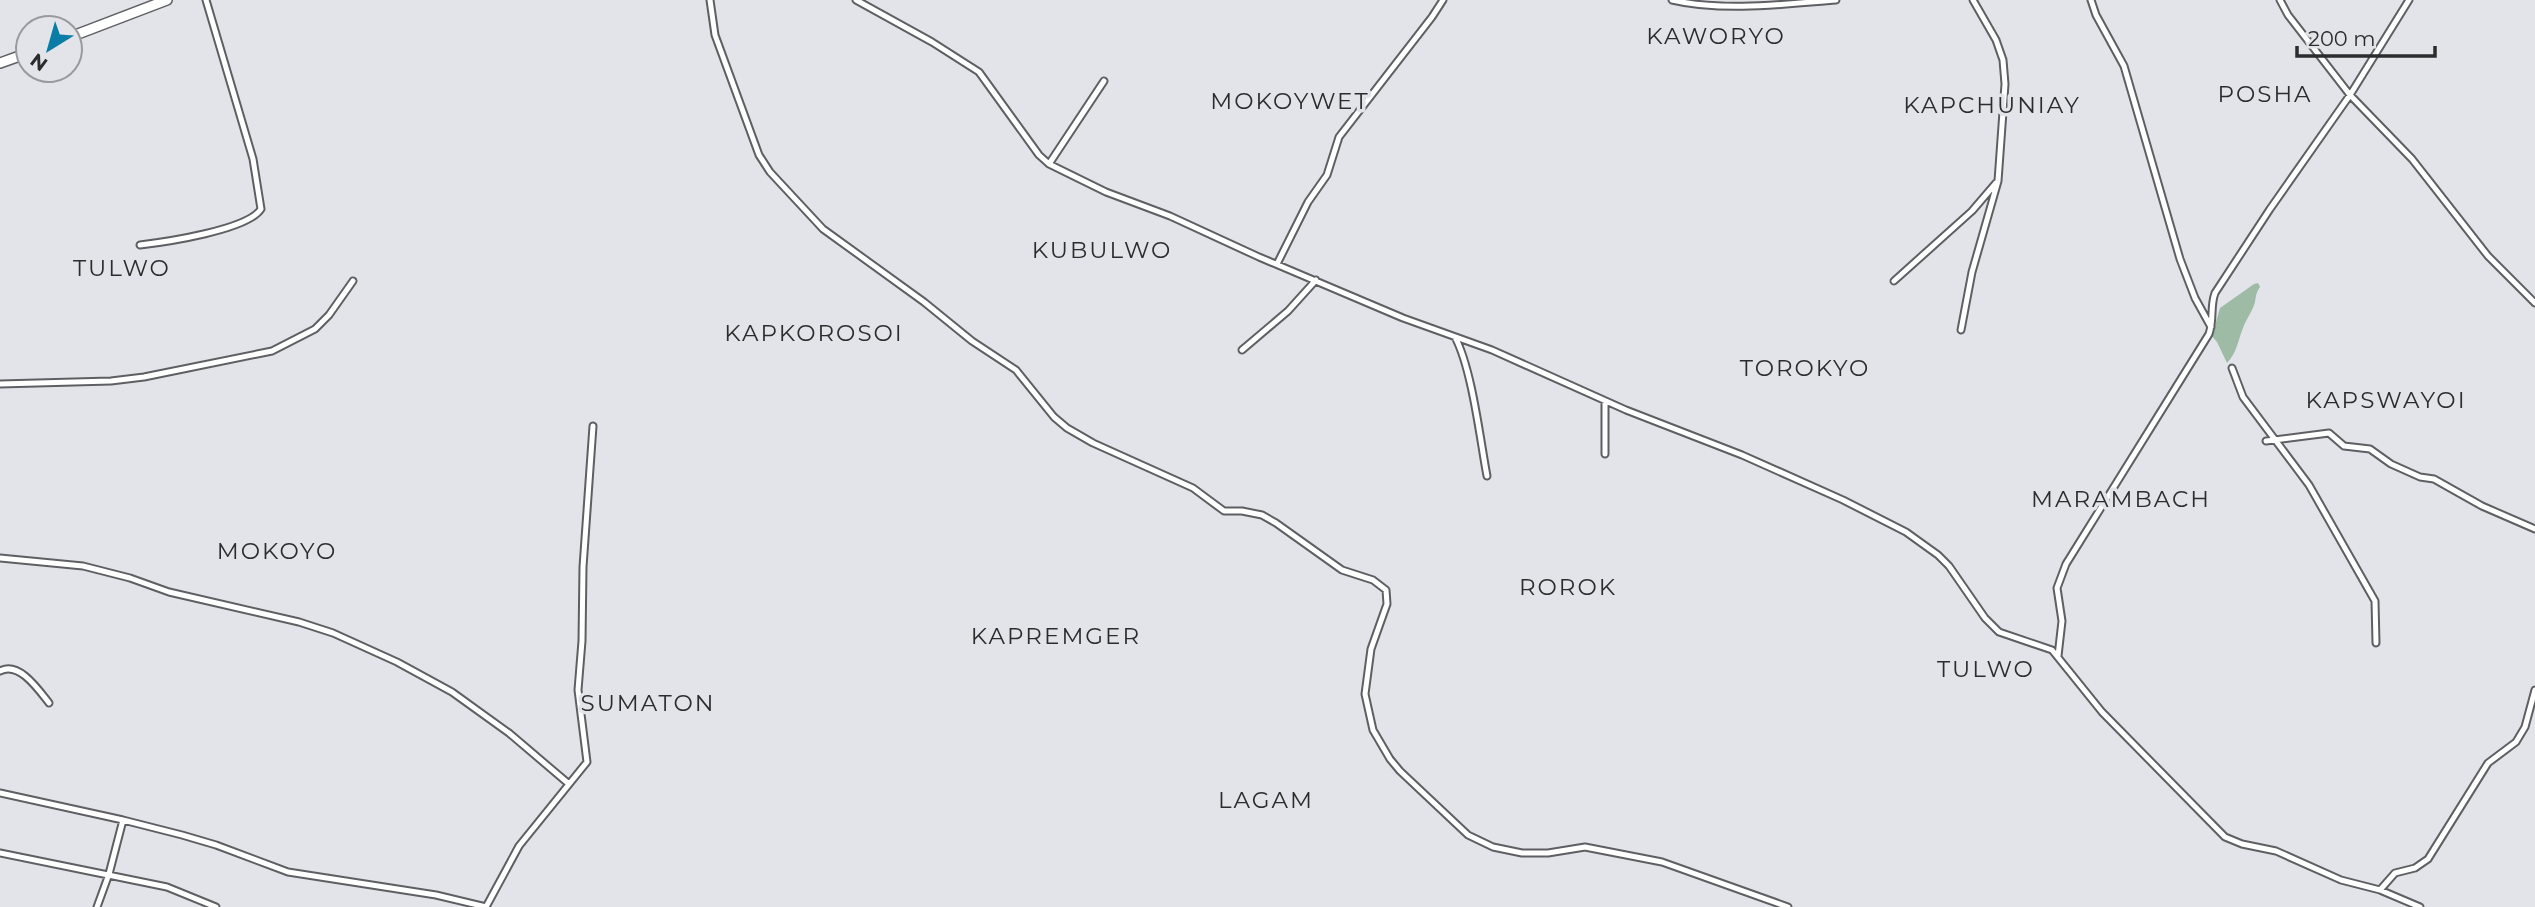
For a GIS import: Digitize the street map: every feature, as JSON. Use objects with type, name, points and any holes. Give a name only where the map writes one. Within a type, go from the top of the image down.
[{"type":"main road","points":[[84,32],[167,0]]},
{"type":"street","points":[[140,245],[200,235],[254,218],[261,209],[260,192],[249,147],[206,0]]},
{"type":"street","points":[[710,0],[715,35],[759,155],[770,172],[823,229],[924,302],[981,348],[1016,370],[1054,417],[1079,435],[1193,488],[1224,511],[1242,510],[1262,515],[1342,570],[1373,580],[1386,590],[1387,604],[1373,642],[1365,694],[1373,730],[1395,765],[1458,826],[1481,842],[1522,853],[1548,853],[1585,847],[1662,862],[1788,907]]},
{"type":"street","points":[[856,0],[968,63],[979,72],[1028,141],[1049,164],[1106,192],[1170,216],[1403,318],[1492,350],[1605,401],[1742,455],[1843,500],[1906,532],[1949,566],[1985,618],[1999,632],[2043,645],[2058,656],[2081,689],[2102,712],[2225,837],[2242,844],[2276,851],[2357,886],[2380,890],[2420,907]]},
{"type":"street","points":[[1277,264],[1308,202],[1323,183],[1339,137],[1443,0]]},
{"type":"street","points":[[1672,0],[1711,5],[1770,5],[1836,0]]},
{"type":"street","points":[[1961,330],[1972,272],[1998,181],[2005,84],[2003,60],[1996,40],[1972,0]]},
{"type":"street","points":[[2091,0],[2096,15],[2124,66],[2180,259],[2195,298],[2211,327]]},
{"type":"street","points":[[2280,0],[2288,15],[2350,95],[2412,159],[2488,256],[2535,303]]},
{"type":"street","points":[[2058,656],[2062,621],[2057,588],[2062,571],[2211,327],[2211,303],[2215,293],[2350,95],[2409,0]]},
{"type":"street","points":[[1049,164],[1104,81]]},
{"type":"street","points":[[1894,281],[1972,211],[1998,181]]},
{"type":"street","points":[[1242,350],[1288,311],[1316,280]]},
{"type":"street","points":[[0,384],[111,381],[144,377],[272,351],[315,329],[354,281]]},
{"type":"street","points":[[1455,337],[1468,382],[1487,476]]},
{"type":"street","points":[[2232,368],[2243,397],[2309,485],[2375,601],[2376,643]]},
{"type":"street","points":[[1605,401],[1605,454]]},
{"type":"street","points":[[0,793],[123,820],[216,845],[288,872],[436,895],[486,907],[519,846],[584,767],[588,756],[578,690],[593,426]]},
{"type":"street","points":[[2266,441],[2329,433],[2344,446],[2370,449],[2391,464],[2420,477],[2434,479],[2483,506],[2535,529]]},
{"type":"street","points":[[0,558],[83,566],[130,578],[169,592],[299,622],[333,633],[397,662],[452,692],[509,733],[569,783]]},
{"type":"street","points":[[0,671],[15,669],[49,703]]},
{"type":"street","points":[[2380,890],[2395,873],[2415,868],[2427,859],[2488,763],[2516,742],[2525,727],[2535,690]]},
{"type":"street","points":[[97,907],[123,820]]},
{"type":"street","points":[[0,853],[167,887],[216,907]]},
{"type":"green space","points":[[2258,283],[2260,287],[2254,305],[2235,351],[2227,363],[2212,336],[2220,308]]},
{"type":"district","name":"KAWORYO","points":[[1716,36]]},
{"type":"district","name":"POSHA","points":[[2265,94]]},
{"type":"district","name":"MOKOYWET","points":[[1290,101]]},
{"type":"district","name":"KAPCHUNIAY","points":[[1992,105]]},
{"type":"district","name":"KUBULWO","points":[[1102,250]]},
{"type":"district","name":"TULWO","points":[[122,268]]},
{"type":"district","name":"KAPKOROSOI","points":[[814,333]]},
{"type":"district","name":"TOROKYO","points":[[1805,368]]},
{"type":"district","name":"KAPSWAYOI","points":[[2386,400]]},
{"type":"district","name":"MARAMBACH","points":[[2121,499]]},
{"type":"district","name":"MOKOYO","points":[[277,551]]},
{"type":"district","name":"ROROK","points":[[1568,587]]},
{"type":"district","name":"KAPREMGER","points":[[1056,636]]},
{"type":"district","name":"TULWO","points":[[1986,669]]},
{"type":"district","name":"SUMATON","points":[[648,703]]},
{"type":"district","name":"LAGAM","points":[[1266,800]]}]
